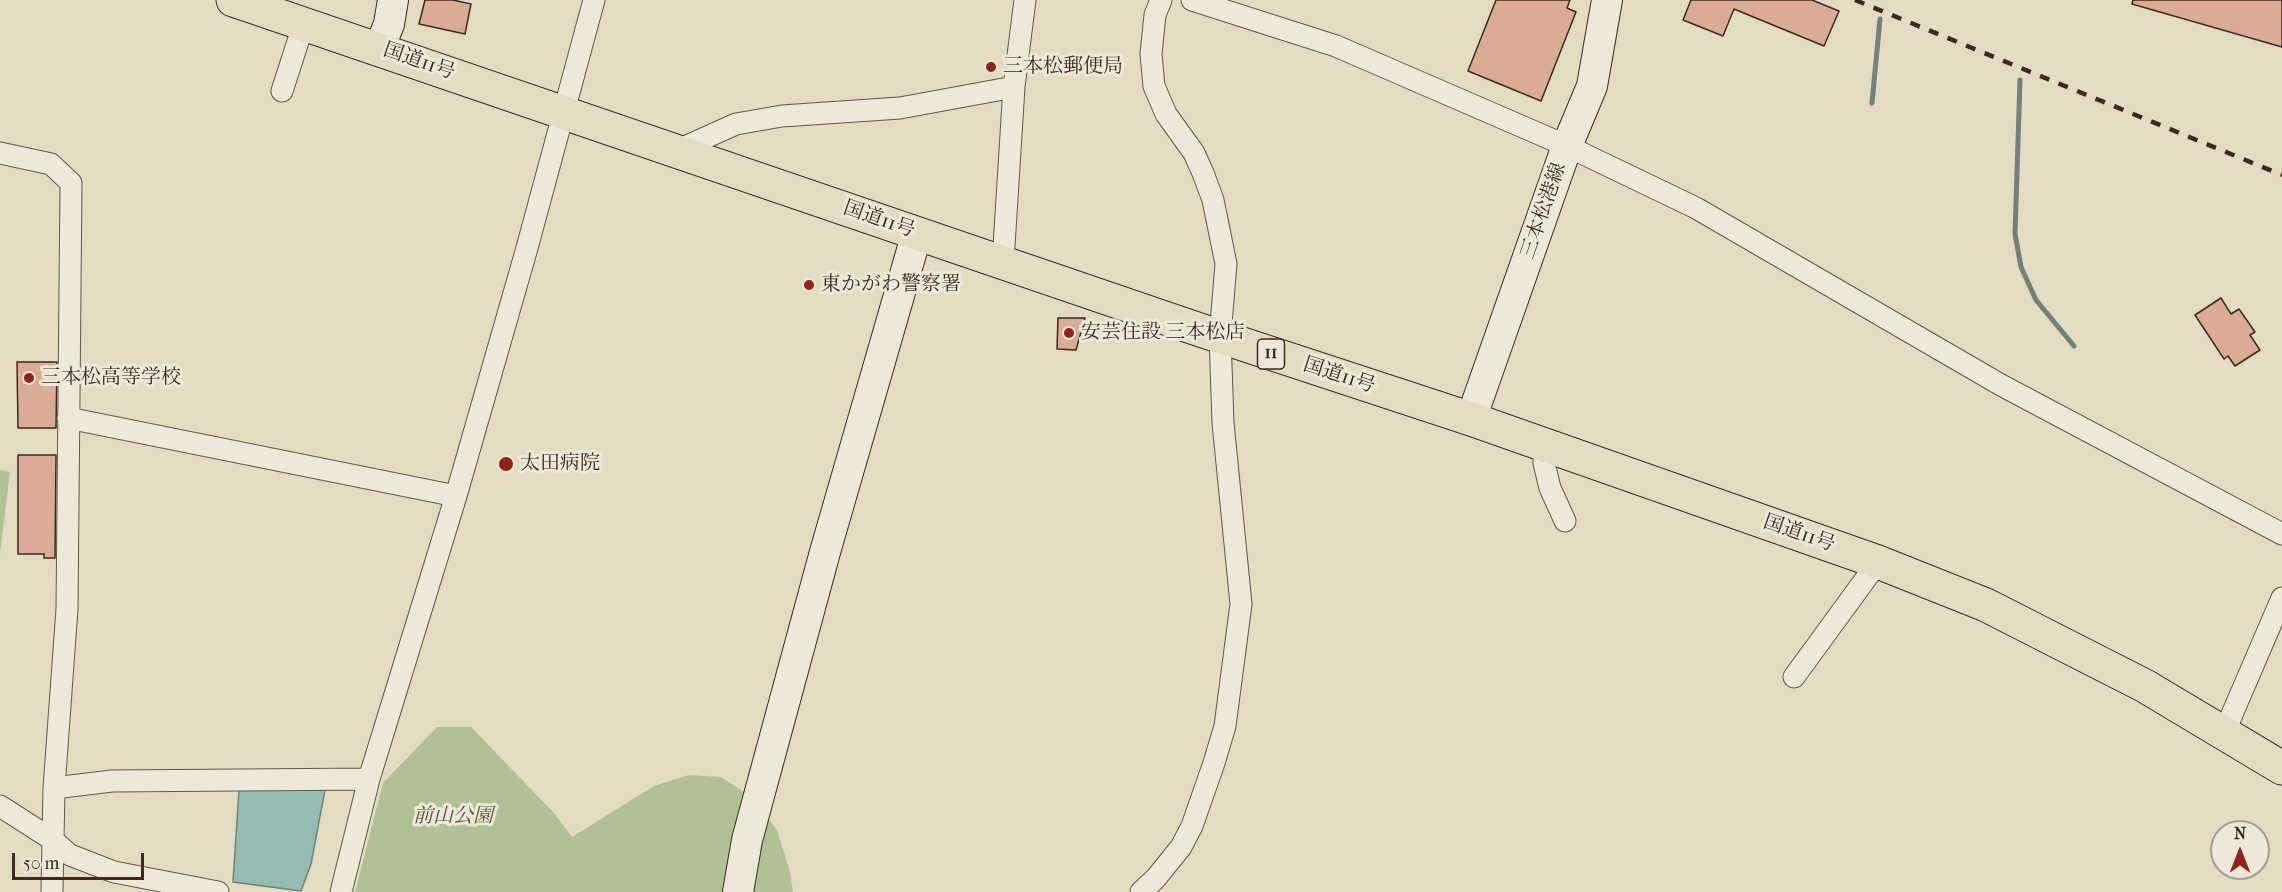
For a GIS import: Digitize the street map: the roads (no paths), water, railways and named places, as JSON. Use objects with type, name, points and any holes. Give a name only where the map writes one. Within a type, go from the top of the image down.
[{"type":"highway","name":"国道11号","points":[[233,0],[1220,336],[1471,419],[1878,562],[1986,605],[2145,686],[2282,768]]},
{"type":"street","points":[[379,49],[389,24],[393,0]]},
{"type":"street","points":[[341,892],[369,779],[456,496],[527,248],[594,0]]},
{"type":"street","points":[[1003,262],[1014,87],[1025,0]]},
{"type":"street","points":[[1141,892],[1156,878],[1181,847],[1192,826],[1225,726],[1241,604],[1223,423],[1220,336],[1226,264],[1212,200],[1194,153],[1160,101],[1152,72],[1152,31],[1161,0]]},
{"type":"street","points":[[1192,0],[1336,46],[1567,146],[1696,208],[2001,385],[2282,534]]},
{"type":"street","name":"三本松港線","points":[[1471,419],[1567,146],[1592,86],[1607,0]]},
{"type":"street","points":[[282,91],[304,23]]},
{"type":"street","points":[[678,150],[736,124],[782,116],[900,108],[1014,87]]},
{"type":"street","points":[[0,153],[51,164],[71,183],[67,609],[54,788],[52,892]]},
{"type":"street","points":[[738,892],[747,840],[825,552],[917,233]]},
{"type":"street","points":[[68,418],[456,496]]},
{"type":"street","points":[[1544,446],[1544,463],[1550,488],[1565,521]]},
{"type":"street","points":[[1794,677],[1878,562]]},
{"type":"street","points":[[2224,733],[2282,598]]},
{"type":"street","points":[[54,788],[112,781],[369,779]]},
{"type":"street","points":[[0,806],[53,840],[70,855],[114,872],[218,892]]},
{"type":"water","points":[[239,790],[325,790],[311,864],[301,891],[233,882]]},
{"type":"waterway","points":[[1872,103],[1880,19]]},
{"type":"waterway","points":[[2020,80],[2015,234],[2021,267],[2036,300],[2074,346]]},
{"type":"railway","points":[[1855,0],[2282,175]]},
{"type":"place","name":"三本松郵便局","points":[[991,67]]},
{"type":"place","name":"東かがわ警察署","points":[[809,285]]},
{"type":"place","name":"安芸住設 三本松店","points":[[1069,333]]},
{"type":"place","name":"三本松高等学校","points":[[29,378]]},
{"type":"place","name":"太田病院","points":[[506,464]]},
{"type":"park label","name":"前山公園","points":[[453,817]]}]
